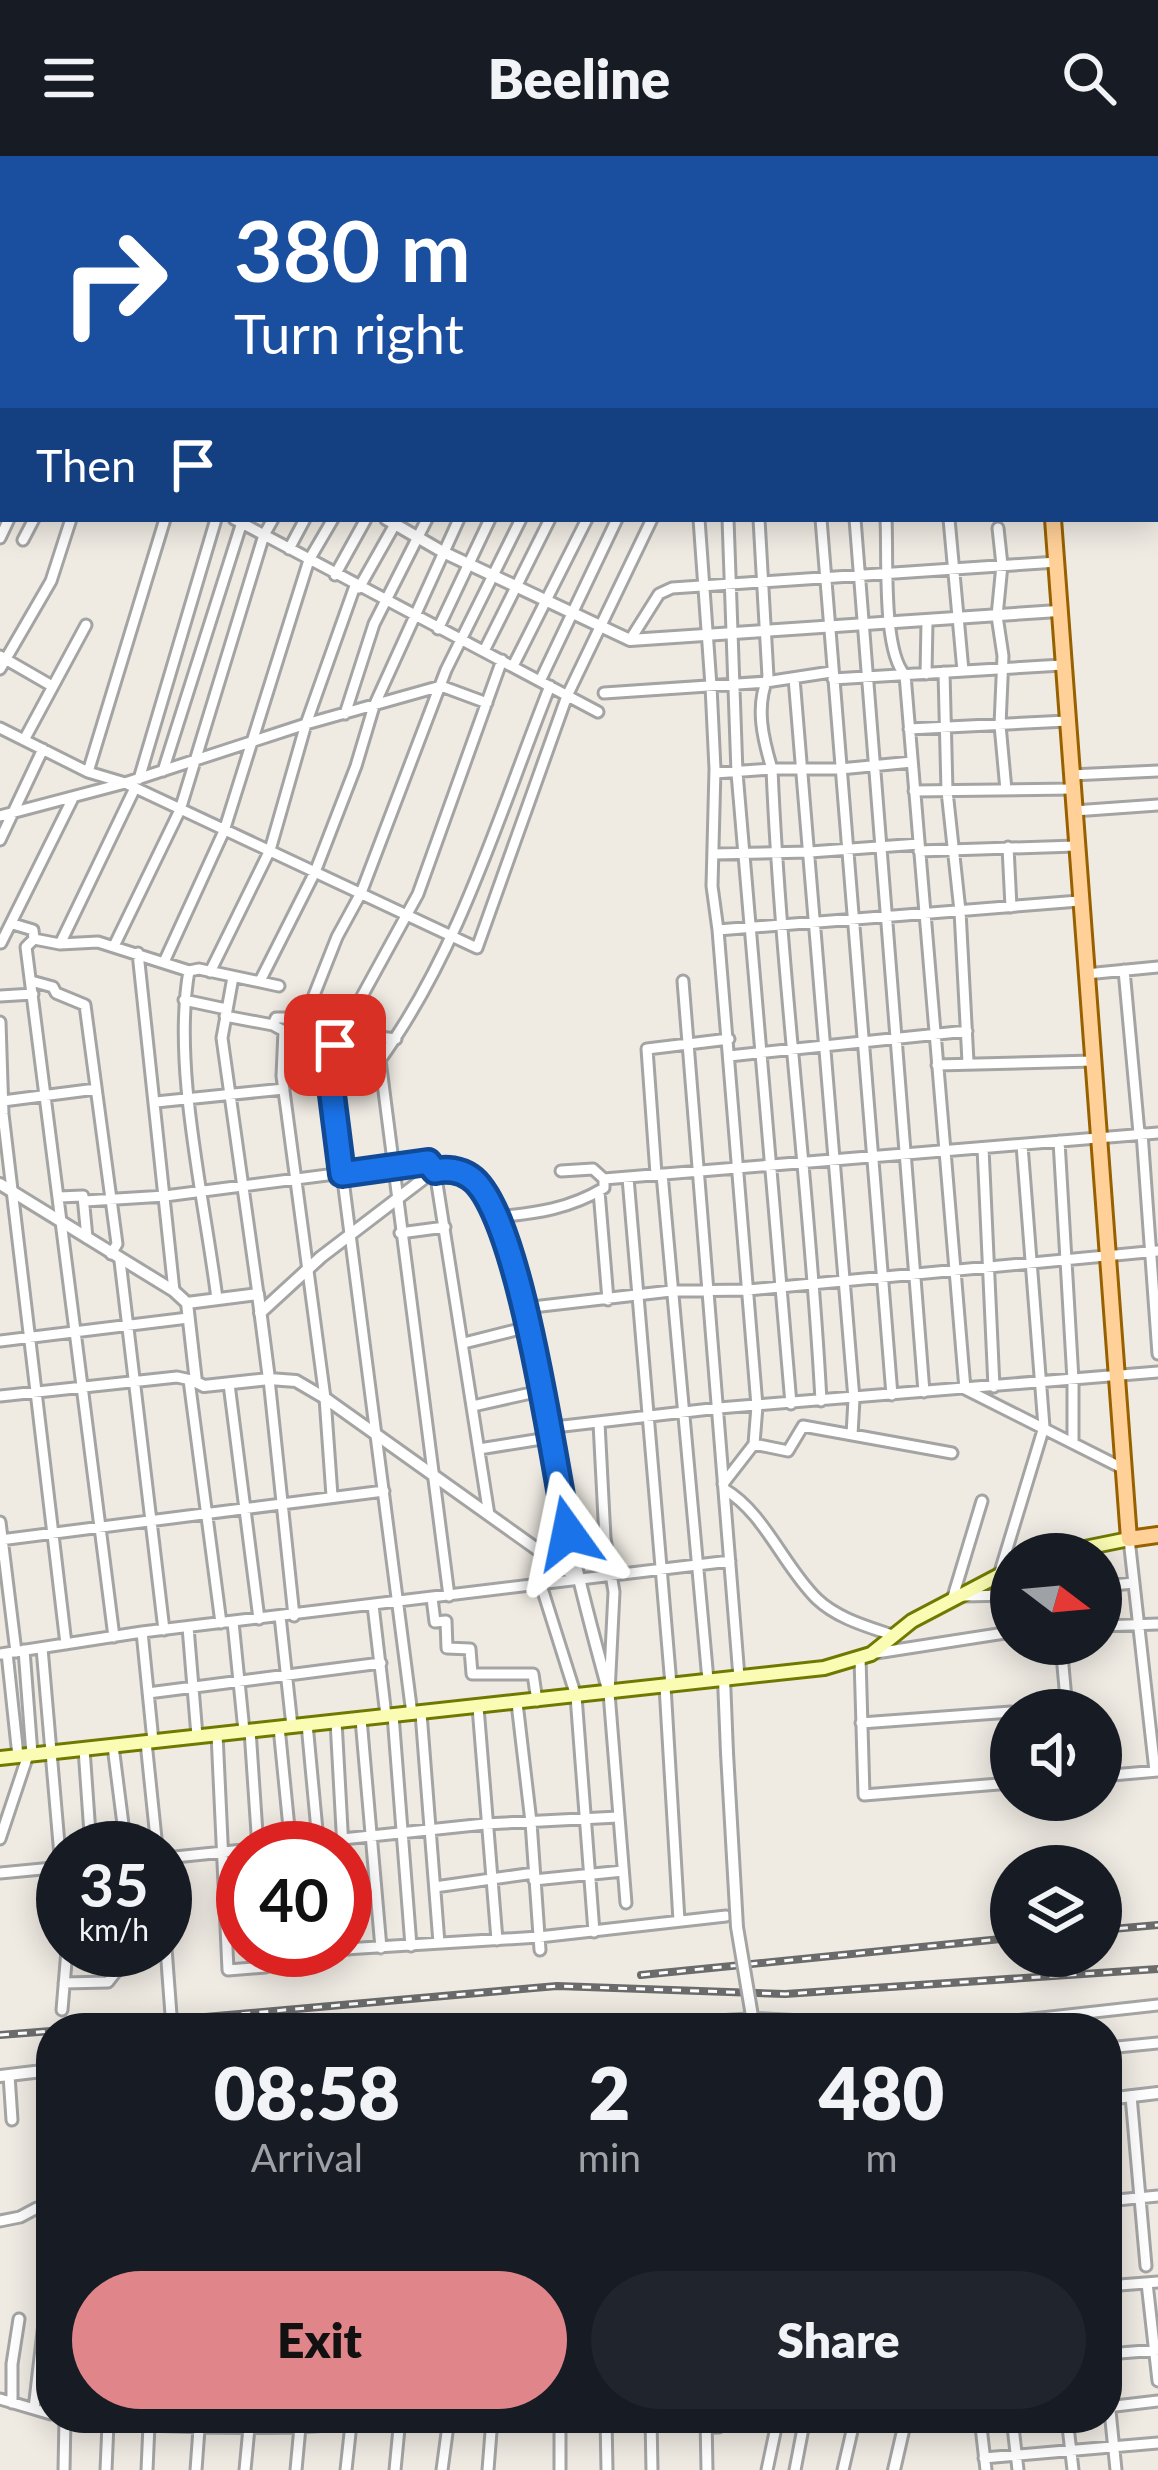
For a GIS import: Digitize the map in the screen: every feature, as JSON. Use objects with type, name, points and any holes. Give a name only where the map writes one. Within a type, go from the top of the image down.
[{"type":"main road","points":[[1052,522],[1130,1539]]},
{"type":"main road","points":[[1122,1541],[1158,1535]]},
{"type":"main road","points":[[0,1757],[824,1668],[866,1656],[912,1621],[990,1580]]},
{"type":"street","points":[[23,540],[32,522]]},
{"type":"street","points":[[52,686],[2,661],[51,581],[70,522]]},
{"type":"street","points":[[88,772],[163,522]]},
{"type":"street","points":[[60,944],[133,783],[215,522]]},
{"type":"street","points":[[163,771],[238,522]]},
{"type":"street","points":[[242,522],[598,712]]},
{"type":"street","points":[[114,946],[180,810],[271,522]]},
{"type":"street","points":[[289,549],[303,522]]},
{"type":"street","points":[[164,962],[224,831],[309,560],[331,522]]},
{"type":"street","points":[[335,575],[364,522]]},
{"type":"street","points":[[210,972],[269,852],[306,724],[357,587],[392,522]]},
{"type":"street","points":[[395,522],[443,551],[630,640],[1058,611]]},
{"type":"street","points":[[345,714],[374,624],[426,522]]},
{"type":"street","points":[[260,981],[314,872],[374,706],[458,522]]},
{"type":"street","points":[[438,628],[488,522]]},
{"type":"street","points":[[305,1018],[337,937],[361,893],[460,639],[520,522]]},
{"type":"street","points":[[484,651],[549,522]]},
{"type":"street","points":[[513,666],[586,522]]},
{"type":"street","points":[[449,1596],[380,1060],[450,938],[545,684],[616,522]]},
{"type":"street","points":[[0,728],[88,772],[133,783],[180,810],[477,948],[567,696],[651,522]]},
{"type":"street","points":[[698,522],[712,686],[714,918],[729,1039],[757,1406],[754,1444],[724,1487]]},
{"type":"street","points":[[728,522],[748,928],[791,1404]]},
{"type":"street","points":[[759,522],[766,682],[760,701],[772,769],[780,925],[821,1401]]},
{"type":"street","points":[[821,522],[892,1395]]},
{"type":"street","points":[[855,522],[924,1392]]},
{"type":"street","points":[[886,522],[895,664],[905,675],[964,1389]]},
{"type":"street","points":[[949,522],[963,671]]},
{"type":"street","points":[[998,528],[1002,565],[997,616],[1003,656],[1000,725],[1006,790]]},
{"type":"street","points":[[630,640],[659,594],[672,588],[1057,562]]},
{"type":"street","points":[[926,674],[927,621]]},
{"type":"street","points":[[24,740],[86,625]]},
{"type":"street","points":[[439,1943],[431,1830],[330,1079],[338,1032],[418,894],[502,660]]},
{"type":"street","points":[[604,693],[1062,664]]},
{"type":"street","points":[[944,672],[947,791],[960,911],[968,1062]]},
{"type":"street","points":[[794,678],[854,1399],[852,1435]]},
{"type":"street","points":[[0,816],[133,783],[306,724],[441,686],[487,703]]},
{"type":"street","points":[[909,729],[1066,722]]},
{"type":"street","points":[[0,840],[43,748]]},
{"type":"street","points":[[715,773],[912,762]]},
{"type":"street","points":[[914,791],[1006,790],[1158,771]]},
{"type":"street","points":[[0,943],[74,797]]},
{"type":"street","points":[[1073,811],[1158,805]]},
{"type":"street","points":[[713,854],[1076,846]]},
{"type":"street","points":[[1008,847],[1011,907]]},
{"type":"street","points":[[718,930],[1079,901]]},
{"type":"street","points":[[13,924],[33,930],[31,981],[114,1636]]},
{"type":"street","points":[[0,943],[98,942],[189,971],[279,986]]},
{"type":"street","points":[[138,953],[174,1291]]},
{"type":"street","points":[[1086,974],[1158,968]]},
{"type":"street","points":[[1124,970],[1154,1251],[1158,1354]]},
{"type":"street","points":[[189,971],[184,1000],[190,1099],[217,1299]]},
{"type":"street","points":[[232,977],[222,1039],[269,1379],[294,1616]]},
{"type":"street","points":[[31,981],[53,987],[56,993],[85,1006],[164,1630]]},
{"type":"street","points":[[683,981],[740,1677]]},
{"type":"street","points":[[0,996],[33,994]]},
{"type":"street","points":[[184,1000],[284,1031],[284,1089],[325,1398],[332,1496]]},
{"type":"street","points":[[273,1025],[276,1018],[305,1018],[338,1032],[396,1039]]},
{"type":"street","points":[[0,1022],[6,1188],[66,1644]]},
{"type":"street","points":[[729,1056],[967,1030]]},
{"type":"street","points":[[708,1680],[647,1049],[729,1039]]},
{"type":"street","points":[[937,1065],[1093,1061]]},
{"type":"street","points":[[3,1101],[95,1088]]},
{"type":"street","points":[[156,1102],[284,1089]]},
{"type":"street","points":[[604,1180],[1158,1132]]},
{"type":"street","points":[[1059,1141],[1073,1442]]},
{"type":"street","points":[[1016,1533],[1044,1427],[1022,1144]]},
{"type":"street","points":[[983,1148],[994,1387]]},
{"type":"street","points":[[85,1202],[428,1162],[435,1171],[445,1227],[489,1515]]},
{"type":"street","points":[[497,1217],[554,1211],[578,1204],[604,1188],[604,1180],[593,1168],[561,1171]]},
{"type":"street","points":[[260,1313],[307,1270],[435,1171],[450,1169],[471,1177],[497,1217],[524,1309],[578,1578],[609,1693]]},
{"type":"street","points":[[628,1178],[668,1685],[679,1921]]},
{"type":"street","points":[[6,1188],[187,1303],[206,1511],[241,1681],[255,1821]]},
{"type":"street","points":[[599,1191],[608,1300]]},
{"type":"street","points":[[59,1197],[83,1196],[87,1238]]},
{"type":"street","points":[[400,1233],[445,1227]]},
{"type":"street","points":[[524,1309],[671,1291],[748,1289],[1154,1251]]},
{"type":"street","points":[[187,1303],[258,1294]]},
{"type":"street","points":[[0,1341],[188,1318]]},
{"type":"street","points":[[464,1343],[528,1328]]},
{"type":"street","points":[[479,1449],[599,1423],[719,1408],[1158,1372]]},
{"type":"street","points":[[0,1396],[176,1377],[204,1386],[296,1381],[578,1578]]},
{"type":"street","points":[[229,1384],[259,1618]]},
{"type":"street","points":[[964,1389],[1124,1469]]},
{"type":"street","points":[[473,1406],[540,1391]]},
{"type":"street","points":[[599,1423],[611,1576],[609,1693],[626,1903]]},
{"type":"street","points":[[754,1444],[788,1451],[803,1426],[952,1453]]},
{"type":"street","points":[[724,1487],[819,1601],[838,1614],[896,1636]]},
{"type":"street","points":[[1,1540],[384,1490]]},
{"type":"street","points":[[982,1501],[955,1598],[990,1596]]},
{"type":"street","points":[[0,1522],[26,1755],[0,1839]]},
{"type":"street","points":[[1122,1774],[1156,1771],[1130,1539]]},
{"type":"street","points":[[12,1652],[142,1632],[730,1562]]},
{"type":"street","points":[[1122,1584],[1133,1583]]},
{"type":"street","points":[[541,1586],[576,1696],[595,1932]]},
{"type":"street","points":[[432,1598],[435,1622],[446,1621],[447,1648],[470,1649],[472,1674],[533,1674],[537,1700]]},
{"type":"street","points":[[373,1605],[404,1832],[411,1946]]},
{"type":"street","points":[[280,1616],[288,1675],[285,1726],[290,1821]]},
{"type":"street","points":[[1122,1625],[1158,1624]]},
{"type":"street","points":[[188,1627],[197,1736]]},
{"type":"street","points":[[142,1632],[155,1821]]},
{"type":"street","points":[[990,1635],[866,1656],[861,1723],[864,1795],[990,1785]]},
{"type":"street","points":[[41,1648],[57,1821]]},
{"type":"street","points":[[12,1652],[26,1755]]},
{"type":"street","points":[[148,1693],[381,1664]]},
{"type":"street","points":[[724,1679],[737,1927],[751,2013]]},
{"type":"street","points":[[517,1702],[540,1950]]},
{"type":"street","points":[[478,1707],[497,1940]]},
{"type":"street","points":[[861,1723],[990,1714]]},
{"type":"street","points":[[362,1719],[381,1948]]},
{"type":"street","points":[[333,1821],[336,1721]]},
{"type":"street","points":[[307,1724],[327,1821]]},
{"type":"street","points":[[217,1734],[222,1821]]},
{"type":"street","points":[[112,1746],[122,1821]]},
{"type":"street","points":[[84,1749],[89,1821]]},
{"type":"street","points":[[373,1836],[619,1817]]},
{"type":"street","points":[[0,1873],[36,1870]]},
{"type":"street","points":[[435,1887],[490,1878],[622,1871]]},
{"type":"street","points":[[372,1948],[595,1932],[726,1916]]},
{"type":"street","points":[[62,2010],[65,1977]]},
{"type":"street","points":[[64,1983],[108,1982],[112,1977]]},
{"type":"street","points":[[168,1977],[171,2013]]},
{"type":"street","points":[[1089,2013],[1158,2005]]},
{"type":"street","points":[[1122,2047],[1158,2043]]},
{"type":"street","points":[[12,2120],[4,2075],[36,2072]]},
{"type":"street","points":[[1122,2097],[1158,2093]]},
{"type":"street","points":[[1131,2096],[1146,2266]]},
{"type":"street","points":[[1122,2200],[1158,2196]]},
{"type":"street","points":[[0,2221],[36,2209]]},
{"type":"street","points":[[1122,2285],[1153,2282],[1158,2381]]},
{"type":"street","points":[[19,2319],[6,2401],[34,2409],[36,2400]]},
{"type":"street","points":[[1122,2353],[1156,2350]]},
{"type":"street","points":[[1122,2406],[1158,2402]]},
{"type":"street","points":[[64,2470],[68,2433]]},
{"type":"street","points":[[104,2433],[106,2470]]},
{"type":"street","points":[[143,2433],[147,2470]]},
{"type":"street","points":[[196,2470],[200,2433]]},
{"type":"street","points":[[245,2470],[249,2433]]},
{"type":"street","points":[[296,2470],[300,2433]]},
{"type":"street","points":[[346,2470],[350,2433]]},
{"type":"street","points":[[395,2470],[396,2433]]},
{"type":"street","points":[[442,2470],[450,2433]]},
{"type":"street","points":[[487,2433],[488,2470]]},
{"type":"street","points":[[560,2470],[562,2433]]},
{"type":"street","points":[[606,2433],[607,2470]]},
{"type":"street","points":[[651,2433],[652,2470]]},
{"type":"street","points":[[706,2433],[707,2470]]},
{"type":"street","points":[[767,2470],[775,2433]]},
{"type":"street","points":[[795,2470],[802,2433]]},
{"type":"street","points":[[843,2470],[852,2433]]},
{"type":"street","points":[[894,2470],[903,2433]]},
{"type":"street","points":[[982,2433],[985,2464],[1017,2455],[1158,2443]]},
{"type":"street","points":[[1012,2433],[1018,2470]]},
{"type":"street","points":[[1068,2433],[1073,2470]]},
{"type":"street","points":[[1112,2433],[1116,2470]]},
{"type":"street","points":[[1043,2453],[1044,2470]]},
{"type":"railway","points":[[1122,1928],[1158,1925]]},
{"type":"railway","points":[[641,1975],[990,1940]]},
{"type":"railway","points":[[250,2013],[557,1986],[785,1994],[1158,1969]]},
{"type":"railway","points":[[0,2035],[36,2032]]},
{"type":"route","points":[[335,1045],[330,1079],[342,1174],[428,1162],[435,1171],[450,1169],[471,1177],[492,1205],[524,1309],[568,1533]]}]
